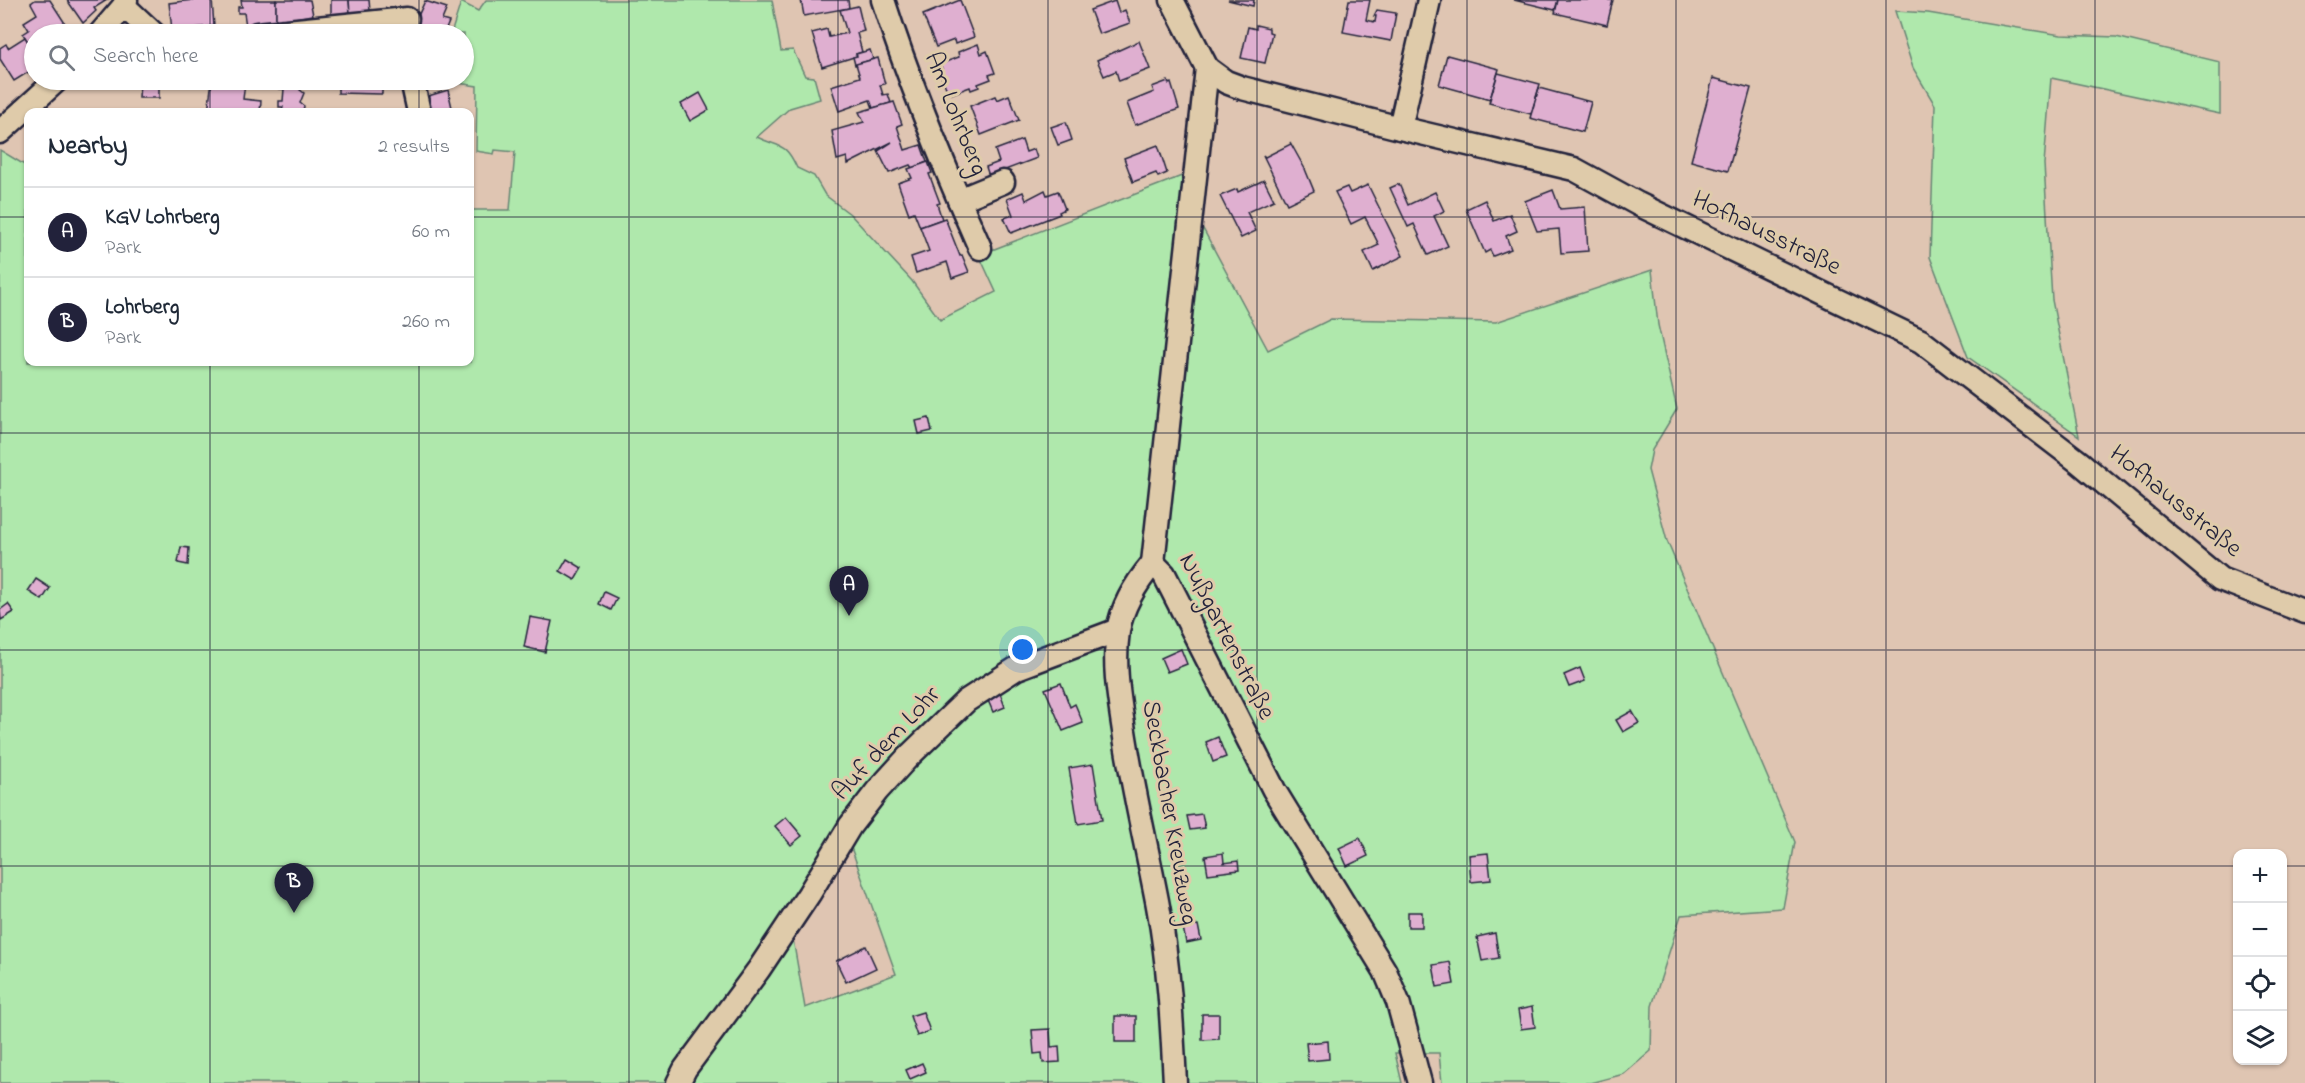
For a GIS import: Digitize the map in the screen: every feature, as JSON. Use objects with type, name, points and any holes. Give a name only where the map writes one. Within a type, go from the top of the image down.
[{"type":"street","name":"Am Lohrberg","points":[[883,0],[898,47],[980,248]]},
{"type":"street","name":"Hofhausstraße","points":[[1172,0],[1207,68],[1226,82],[1400,128],[1574,169],[1638,204],[1921,341],[2079,462],[2220,579],[2305,612]]},
{"type":"street","points":[[1400,128],[1429,0]]},
{"type":"street","points":[[108,24],[125,3],[145,24]]},
{"type":"street","points":[[352,24],[409,18]]},
{"type":"street","name":"Nußgartenstraße","points":[[1207,68],[1153,563],[1164,574],[1274,790],[1385,971],[1398,1002],[1420,1083]]},
{"type":"street","points":[[26,108],[46,90]]},
{"type":"street","points":[[414,90],[418,108]]},
{"type":"street","points":[[0,132],[24,110]]},
{"type":"street","points":[[959,200],[1003,182]]},
{"type":"street","name":"Seckbacher Kreuzweg","points":[[1153,563],[1129,599],[1119,630],[1117,679],[1131,772],[1170,978],[1175,1083]]},
{"type":"street","name":"Auf dem Lohr","points":[[678,1083],[685,1070],[759,969],[850,826],[877,791],[908,757],[966,701],[1017,668],[1119,630]]},
{"type":"green space","points":[[486,0],[772,0],[781,51],[793,50],[805,76],[814,77],[820,99],[790,108],[757,137],[781,146],[789,153],[797,168],[814,176],[825,195],[850,214],[912,281],[940,320],[996,292],[979,255],[1187,174],[1185,195],[1268,350],[1331,319],[1496,322],[1652,270],[1658,325],[1677,409],[1652,450],[1648,470],[1667,541],[1795,842],[1783,908],[1681,915],[1652,1006],[1651,1051],[1624,1074],[1590,1083],[1442,1083],[1439,1053],[1395,1053],[1402,1083],[0,1083],[0,150],[24,165],[24,366],[474,366],[474,210],[510,210],[515,152],[495,150],[494,154],[476,151],[477,86],[474,86],[474,24],[454,24],[461,2],[478,11]],"holes":[[[848,839],[896,974],[805,1008],[790,922]]]},
{"type":"green space","points":[[1895,11],[1928,13],[2061,35],[2116,37],[2220,62],[2220,114],[2051,78],[2044,164],[2052,300],[2079,436],[1968,357],[1930,257],[1935,105],[1913,68]]},
{"type":"building","points":[[35,0],[50,0],[66,24],[25,24],[24,22],[37,14],[31,3]]},
{"type":"building","points":[[67,0],[107,0],[94,8],[96,11],[83,23]]},
{"type":"building","points":[[212,0],[214,24],[171,24],[169,3]]},
{"type":"building","points":[[241,0],[276,0],[276,21],[246,24],[244,13],[238,13],[238,7],[242,7]]},
{"type":"building","points":[[276,0],[310,0],[313,15],[276,21]]},
{"type":"building","points":[[331,0],[349,0],[350,13],[331,14]]},
{"type":"building","points":[[349,0],[369,0],[370,11],[350,13]]},
{"type":"building","points":[[801,0],[848,0],[849,8],[804,16]]},
{"type":"building","points":[[960,0],[974,37],[955,44],[954,40],[936,47],[923,15]]},
{"type":"building","points":[[1228,0],[1254,0],[1253,6]]},
{"type":"building","points":[[1349,0],[1370,0],[1366,20],[1375,22],[1376,16],[1374,16],[1377,10],[1396,13],[1391,41],[1343,32]]},
{"type":"building","points":[[1514,0],[1558,0],[1555,10]]},
{"type":"building","points":[[1558,0],[1613,0],[1607,25],[1555,13]]},
{"type":"building","points":[[425,1],[447,8],[442,20],[449,22],[448,24],[414,24]]},
{"type":"building","points":[[1115,1],[1119,13],[1125,10],[1130,23],[1099,34],[1090,10]]},
{"type":"building","points":[[858,6],[864,31],[857,33],[862,52],[856,54],[857,56],[822,67],[812,33],[827,29],[829,37],[847,33],[840,10]]},
{"type":"building","points":[[1256,25],[1269,28],[1269,32],[1272,33],[1265,63],[1241,58],[1248,27],[1256,29]]},
{"type":"building","points":[[24,38],[24,75],[14,81],[0,59],[0,48],[6,44],[8,48]]},
{"type":"building","points":[[1139,41],[1150,69],[1119,81],[1116,71],[1104,76],[1097,60]]},
{"type":"building","points":[[978,44],[981,54],[987,51],[995,73],[989,75],[991,79],[978,84],[979,87],[971,90],[970,87],[951,94],[939,71],[942,69],[940,64],[959,57],[958,52]]},
{"type":"building","points":[[870,50],[873,59],[855,65],[853,57],[857,56],[856,54]]},
{"type":"building","points":[[1447,55],[1499,69],[1490,99],[1439,85]]},
{"type":"building","points":[[878,58],[885,84],[880,85],[883,95],[888,94],[891,103],[873,108],[870,100],[839,111],[831,86],[860,77],[856,64]]},
{"type":"building","points":[[1498,73],[1540,84],[1531,114],[1489,103]]},
{"type":"building","points":[[1713,78],[1751,88],[1728,171],[1691,161]]},
{"type":"building","points":[[1168,81],[1169,84],[1171,83],[1179,109],[1135,125],[1127,103],[1154,92],[1152,87]]},
{"type":"building","points":[[1539,88],[1591,102],[1583,132],[1530,118]]},
{"type":"building","points":[[139,90],[159,90],[159,98],[139,98]]},
{"type":"building","points":[[211,90],[244,90],[243,99],[261,101],[260,108],[208,108]]},
{"type":"building","points":[[284,90],[300,90],[304,93],[300,103],[304,108],[279,107],[279,101],[283,101]]},
{"type":"building","points":[[338,90],[382,90],[382,94],[338,93]]},
{"type":"building","points":[[448,90],[452,108],[428,108],[425,97]]},
{"type":"building","points":[[700,93],[709,110],[690,121],[681,104]]},
{"type":"building","points":[[1009,95],[1019,120],[981,135],[970,106],[995,96],[997,100]]},
{"type":"building","points":[[894,102],[902,124],[897,126],[905,150],[921,145],[927,162],[912,168],[910,165],[889,173],[878,151],[892,142],[848,164],[847,157],[837,160],[832,131],[864,122],[859,112]]},
{"type":"building","points":[[1066,122],[1072,140],[1058,145],[1051,127]]},
{"type":"building","points":[[1022,140],[1026,152],[1034,149],[1037,158],[989,176],[986,167],[999,162],[995,150]]},
{"type":"building","points":[[1290,142],[1305,169],[1314,191],[1287,204],[1263,155],[1265,157],[1291,144]]},
{"type":"building","points":[[1158,145],[1167,173],[1158,177],[1156,173],[1133,182],[1124,158]]},
{"type":"building","points":[[928,162],[932,173],[929,174],[940,203],[937,204],[942,219],[920,227],[914,212],[909,214],[898,183],[912,178],[908,169]]},
{"type":"building","points":[[1264,180],[1274,200],[1247,212],[1256,231],[1241,238],[1220,196],[1237,189],[1238,192]]},
{"type":"building","points":[[1399,184],[1408,205],[1435,192],[1444,211],[1434,216],[1448,246],[1428,255],[1414,224],[1408,227],[1390,188]]},
{"type":"building","points":[[1368,185],[1403,256],[1373,271],[1364,252],[1379,245],[1365,217],[1351,224],[1335,192],[1347,187],[1350,193]]},
{"type":"building","points":[[1045,190],[1047,195],[1058,191],[1065,209],[1059,212],[1060,214],[1011,233],[1004,218],[1013,215],[1007,199],[1023,192],[1026,200]]},
{"type":"building","points":[[1553,190],[1560,209],[1585,207],[1588,251],[1561,253],[1559,229],[1537,231],[1525,201]]},
{"type":"building","points":[[1485,200],[1494,221],[1510,214],[1517,231],[1506,236],[1511,249],[1493,256],[1490,250],[1485,253],[1466,209]]},
{"type":"building","points":[[945,218],[969,272],[952,278],[947,262],[916,273],[911,257],[929,251],[920,227]]},
{"type":"building","points":[[929,418],[932,431],[919,434],[916,421]]},
{"type":"building","points":[[181,547],[189,548],[188,565],[178,563]]},
{"type":"building","points":[[567,559],[582,568],[575,580],[560,571]]},
{"type":"building","points":[[36,579],[50,588],[42,600],[28,591]]},
{"type":"building","points":[[604,592],[617,598],[611,610],[599,604]]},
{"type":"building","points":[[8,604],[14,612],[1,620],[0,610]]},
{"type":"building","points":[[530,617],[552,621],[545,652],[524,647]]},
{"type":"building","points":[[1181,649],[1187,664],[1167,672],[1161,658]]},
{"type":"building","points":[[1580,668],[1585,681],[1569,687],[1564,675]]},
{"type":"building","points":[[1061,683],[1070,707],[1075,704],[1083,723],[1063,731],[1045,689]]},
{"type":"building","points":[[1000,693],[1005,707],[993,712],[987,698]]},
{"type":"building","points":[[1632,711],[1639,723],[1623,732],[1616,720]]},
{"type":"building","points":[[1218,737],[1226,757],[1213,762],[1206,742]]},
{"type":"building","points":[[1093,764],[1102,820],[1078,824],[1069,768]]},
{"type":"building","points":[[1202,814],[1205,828],[1190,830],[1187,816]]},
{"type":"building","points":[[786,817],[802,836],[791,845],[775,826]]},
{"type":"building","points":[[1360,838],[1368,856],[1347,866],[1339,848]]},
{"type":"building","points":[[1223,853],[1224,863],[1238,861],[1239,870],[1208,874],[1205,856]]},
{"type":"building","points":[[1488,853],[1491,880],[1471,882],[1469,855]]},
{"type":"building","points":[[1408,912],[1422,912],[1422,927],[1408,927]]},
{"type":"building","points":[[1198,925],[1201,940],[1186,943],[1183,927]]},
{"type":"building","points":[[1495,933],[1499,958],[1482,961],[1477,937]]},
{"type":"building","points":[[866,946],[876,968],[846,982],[836,961]]},
{"type":"building","points":[[1450,962],[1454,984],[1437,987],[1433,965]]},
{"type":"building","points":[[1532,1007],[1535,1027],[1521,1029],[1518,1010]]},
{"type":"building","points":[[923,1012],[930,1031],[917,1036],[910,1016]]},
{"type":"building","points":[[1202,1014],[1219,1014],[1219,1039],[1202,1040]]},
{"type":"building","points":[[1115,1016],[1136,1016],[1136,1042],[1115,1042]]},
{"type":"building","points":[[1050,1029],[1051,1047],[1059,1046],[1060,1062],[1043,1063],[1042,1053],[1034,1054],[1032,1030]]},
{"type":"building","points":[[1328,1041],[1329,1059],[1308,1061],[1306,1043]]},
{"type":"building","points":[[922,1063],[926,1072],[910,1079],[906,1070]]},
{"type":"place","name":"KGV Lohrberg","points":[[849,616]]},
{"type":"place","name":"Lohrberg","points":[[294,913]]}]
